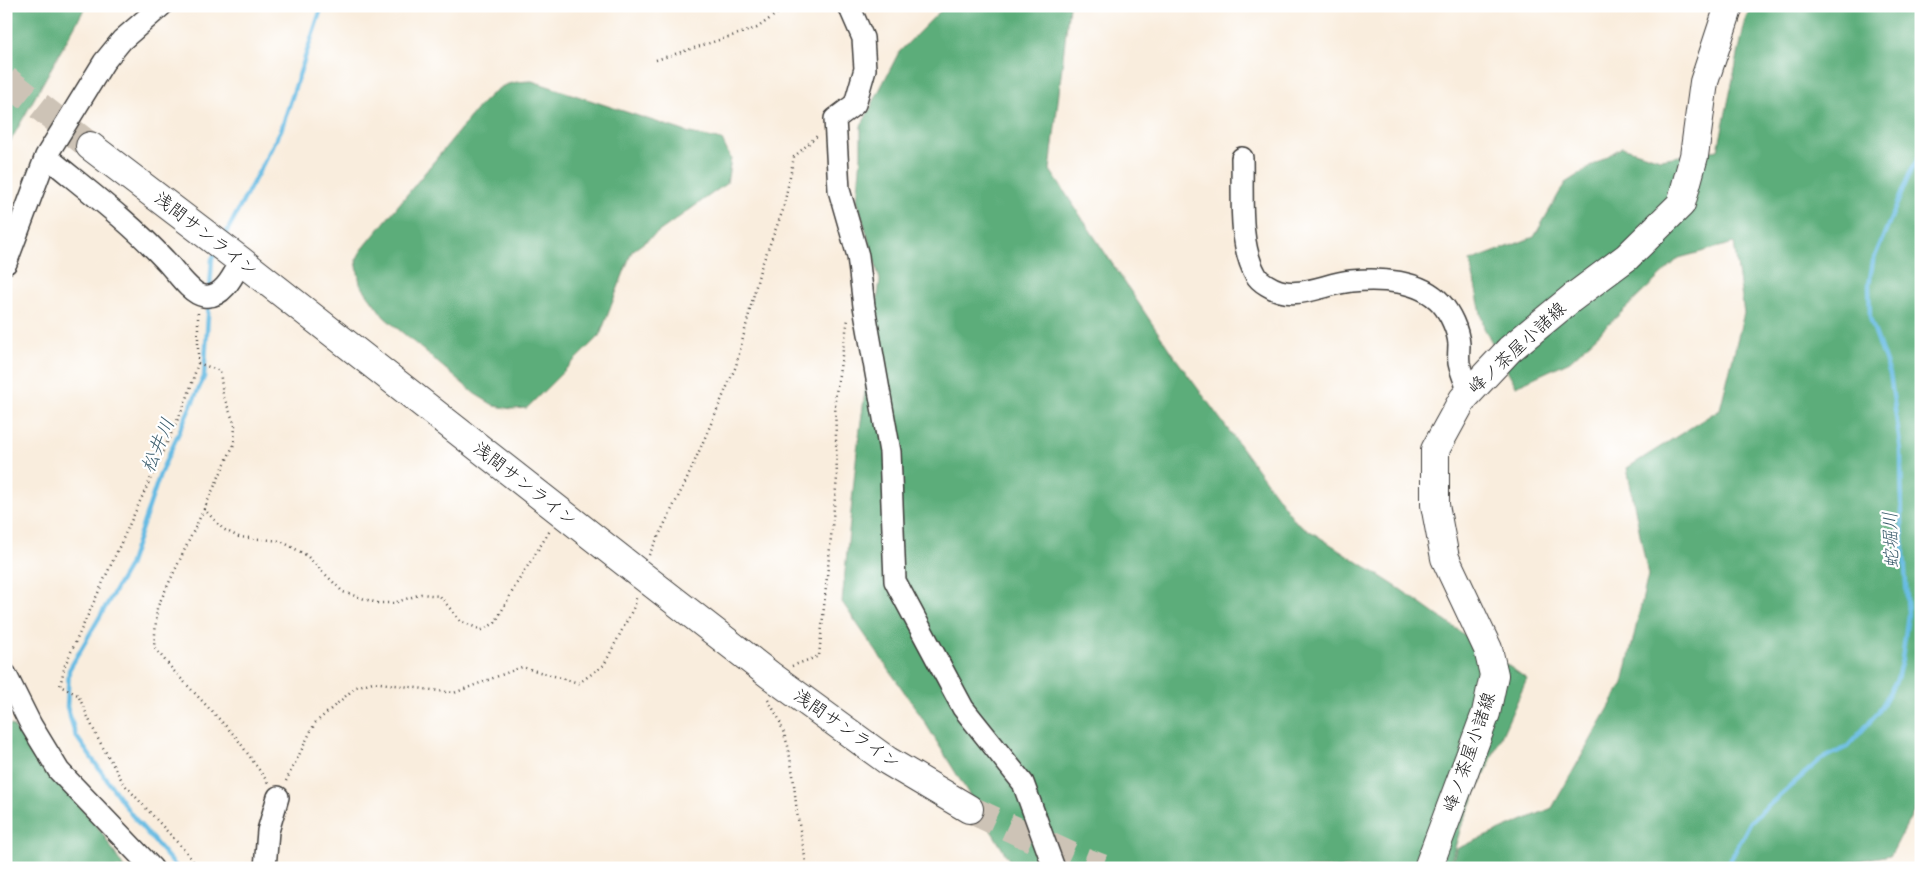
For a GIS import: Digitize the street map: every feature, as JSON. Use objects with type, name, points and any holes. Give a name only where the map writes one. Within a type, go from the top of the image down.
[{"type":"main road","name":"峰ノ茶屋小諸線","points":[[1428,868],[1486,713],[1494,675],[1488,649],[1445,558],[1435,505],[1435,450],[1463,399],[1510,350],[1572,298],[1627,257],[1680,204],[1694,156],[1704,82],[1729,6]]},
{"type":"main road","name":"浅間サンライン","points":[[90,146],[241,261],[770,675],[888,761],[969,809]]},
{"type":"street","points":[[6,263],[46,156],[104,62],[122,40],[161,6]]},
{"type":"street","points":[[849,6],[863,38],[865,69],[855,104],[835,119],[839,190],[858,256],[864,306],[890,452],[895,581],[963,708],[1023,783],[1054,868]]},
{"type":"street","points":[[46,156],[142,235],[198,294],[212,296],[221,291],[227,285],[241,261]]},
{"type":"street","points":[[1242,158],[1244,230],[1248,253],[1259,280],[1280,292],[1307,292],[1351,281],[1394,281],[1414,285],[1440,302],[1450,316],[1459,342],[1459,362],[1470,392]]},
{"type":"street","points":[[6,675],[31,725],[59,771],[152,868]]},
{"type":"street","points":[[265,868],[268,831],[278,797]]},
{"type":"path","points":[[656,60],[757,28],[787,6]]},
{"type":"path","points":[[198,363],[220,370],[222,395],[234,425],[234,444],[157,608],[154,648],[236,737],[278,797],[315,723],[356,686],[373,682],[454,694],[522,667],[579,683],[604,664],[635,605],[640,574],[687,479],[736,366],[760,270],[782,210],[794,157],[835,119]]},
{"type":"path","points":[[198,294],[198,363],[187,399],[64,665],[60,686],[78,695],[97,737],[124,784],[187,853],[198,868]]},
{"type":"path","points":[[807,868],[788,746],[779,719],[765,695],[770,675],[819,656],[837,478],[835,399],[849,313]]},
{"type":"path","points":[[204,509],[223,529],[239,537],[281,541],[306,555],[343,592],[377,603],[394,603],[421,594],[440,596],[460,621],[482,630],[495,623],[517,583],[561,512]]},
{"type":"green space","points":[[6,6],[86,6],[6,149]]},
{"type":"green space","points":[[945,6],[1069,6],[1050,170],[1171,352],[1296,522],[1400,589],[1527,679],[1461,827],[1449,868],[1014,868],[921,716],[842,602],[857,451],[880,280],[857,200],[861,157],[861,126],[899,52]]},
{"type":"green space","points":[[1754,6],[1921,6],[1921,797],[1891,855],[1817,868],[1451,868],[1456,849],[1552,808],[1623,683],[1648,575],[1627,468],[1720,409],[1744,313],[1734,243],[1679,258],[1570,361],[1516,386],[1484,328],[1470,261],[1534,237],[1565,183],[1622,147],[1660,159],[1718,150],[1746,17]]},
{"type":"green space","points":[[532,81],[690,133],[722,140],[731,159],[727,183],[632,251],[600,335],[527,408],[512,409],[495,406],[475,394],[384,317],[360,284],[356,260],[361,251],[480,105],[492,93],[503,86],[515,82]]},
{"type":"green space","points":[[6,724],[12,725],[101,831],[124,868],[6,868],[6,833],[8,829],[6,828]]},
{"type":"waterway","name":"松井川","points":[[224,237],[281,130],[322,6]]},
{"type":"waterway","name":"蛇堀川","points":[[1730,868],[1730,861],[1751,821],[1820,760],[1847,747],[1878,713],[1897,679],[1902,659],[1908,614],[1902,524],[1901,451],[1890,374],[1870,318],[1869,285],[1873,261],[1909,175],[1921,154]]},
{"type":"waterway","name":"松井川","points":[[210,288],[212,259],[216,252]]},
{"type":"waterway","name":"松井川","points":[[177,868],[131,814],[76,736],[67,707],[69,670],[129,566],[160,474],[204,377],[209,301]]},
{"type":"tunnel","points":[[6,80],[90,146]]},
{"type":"tunnel","points":[[969,809],[1071,856],[1102,868]]}]
